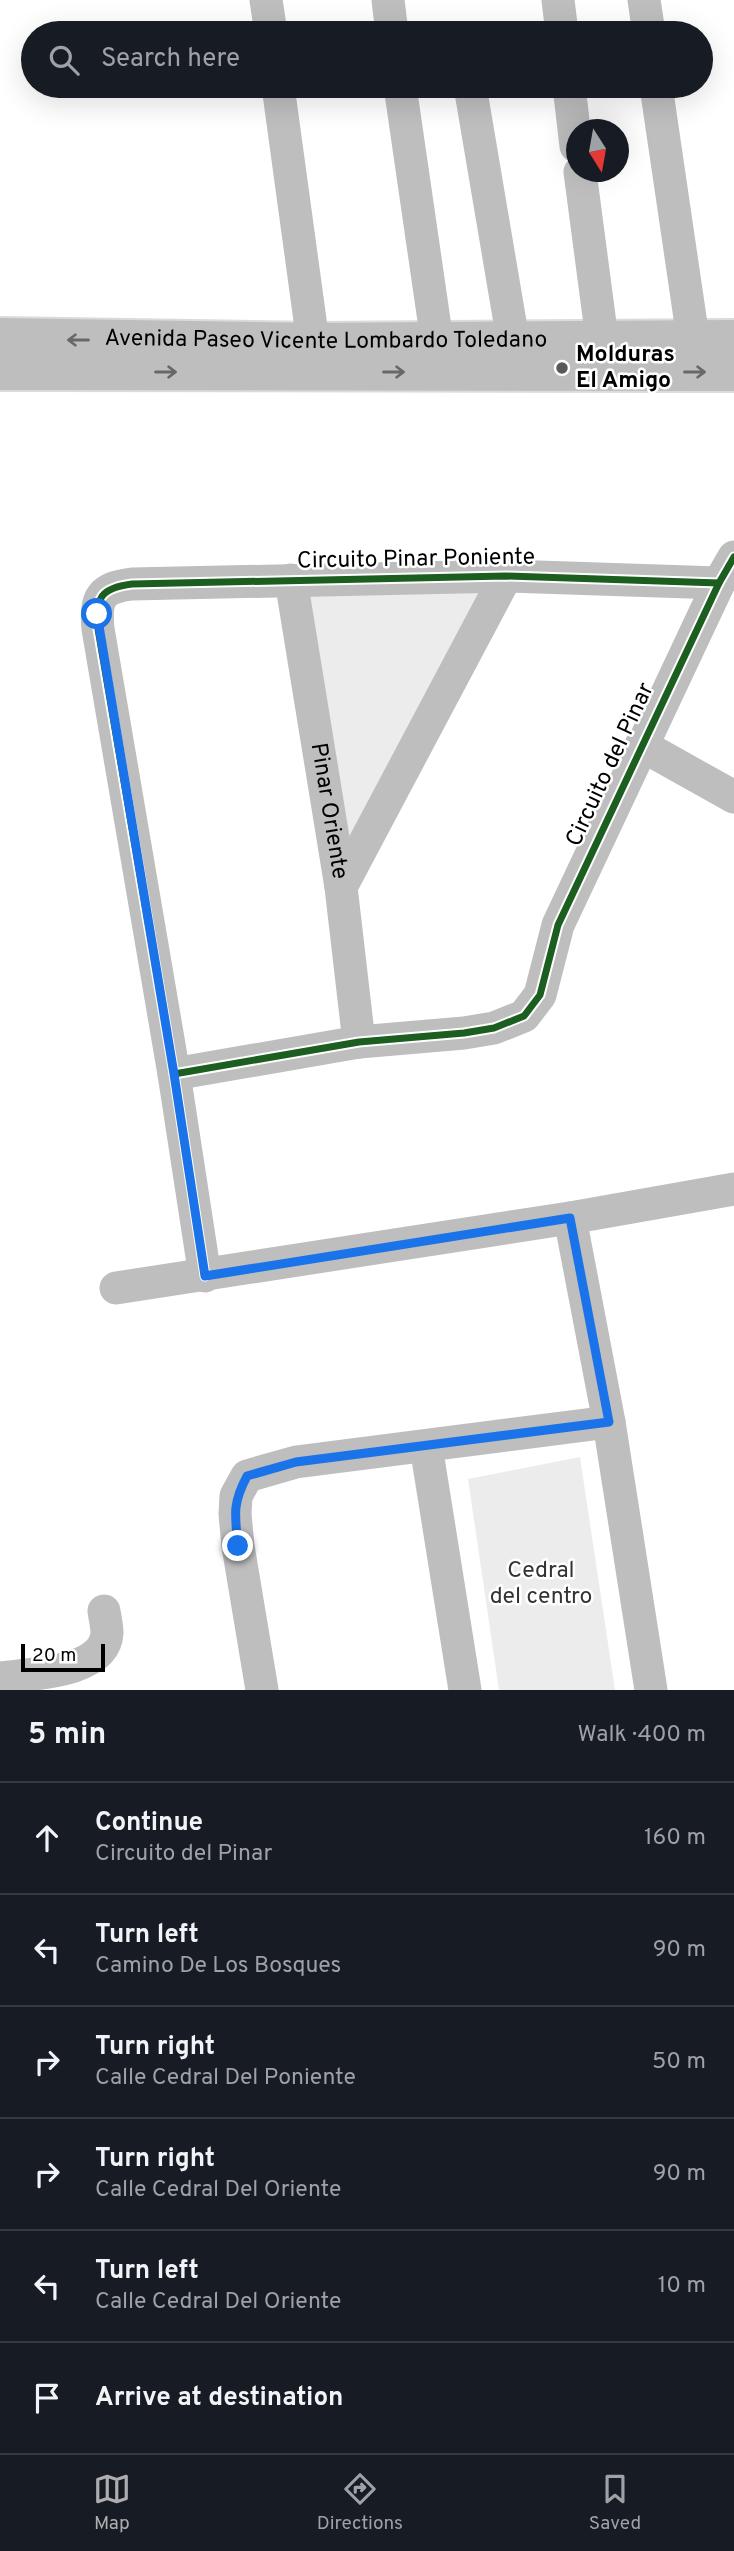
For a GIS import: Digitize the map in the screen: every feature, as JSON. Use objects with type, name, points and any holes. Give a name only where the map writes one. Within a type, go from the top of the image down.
[{"type":"main road","name":"Avenida Paseo Vicente Lombardo Toledano","points":[[0,337],[313,342],[734,339]]},
{"type":"main road","name":"Avenida Paseo Vicente Lombardo Toledano","points":[[0,371],[734,372]]},
{"type":"street","points":[[266,0],[269,21]]},
{"type":"street","points":[[388,0],[391,21]]},
{"type":"street","points":[[558,0],[561,21]]},
{"type":"street","points":[[644,0],[647,21]]},
{"type":"street","points":[[280,98],[313,342]]},
{"type":"street","points":[[402,98],[437,341]]},
{"type":"street","points":[[472,98],[513,340]]},
{"type":"street","points":[[570,98],[573,119]]},
{"type":"street","points":[[658,98],[693,338]]},
{"type":"street","points":[[581,182],[602,339]]},
{"type":"street","name":"Circuito Pinar Poniente","points":[[174,1074],[98,629],[99,603],[103,595],[113,586],[132,584],[727,570]]},
{"type":"street","name":"Circuito del Pinar","points":[[359,1042],[464,1033],[494,1028],[524,1016],[540,995],[558,925],[641,745],[727,570]]},
{"type":"street","name":"Circuito Pinar Poniente","points":[[341,887],[506,576]]},
{"type":"street","name":"Pinar Oriente","points":[[291,580],[341,887],[359,1042]]},
{"type":"street","name":"Circuito del Pinar","points":[[641,745],[734,797]]},
{"type":"street","points":[[205,1276],[174,1074],[359,1042]]},
{"type":"street","points":[[116,1288],[570,1218],[734,1189]]},
{"type":"street","points":[[570,1218],[609,1422],[651,1690]]},
{"type":"street","points":[[262,1690],[235,1514],[236,1496],[247,1476],[296,1462],[609,1422]]},
{"type":"street","points":[[426,1446],[465,1690]]},
{"type":"street","points":[[0,1678],[80,1666],[100,1651],[107,1634],[104,1611]]},
{"type":"green space","points":[[489,588],[348,845],[302,590]]},
{"type":"green space","name":"Cedral del centro","points":[[580,1457],[615,1690],[499,1690],[468,1479]]},
{"type":"cycle path","points":[[174,1074],[359,1042],[464,1033],[494,1028],[524,1016],[540,995],[558,925],[719,583],[734,557]]},
{"type":"cycle path","points":[[205,1276],[174,1074],[98,629],[98,609],[102,596],[113,588],[132,584],[506,576],[719,583]]},
{"type":"place","name":"Molduras El Amigo","points":[[562,368]]},
{"type":"route","points":[[97,614],[205,1276],[570,1218],[609,1422],[296,1462],[263,1470],[247,1476],[236,1496],[238,1546]]}]
